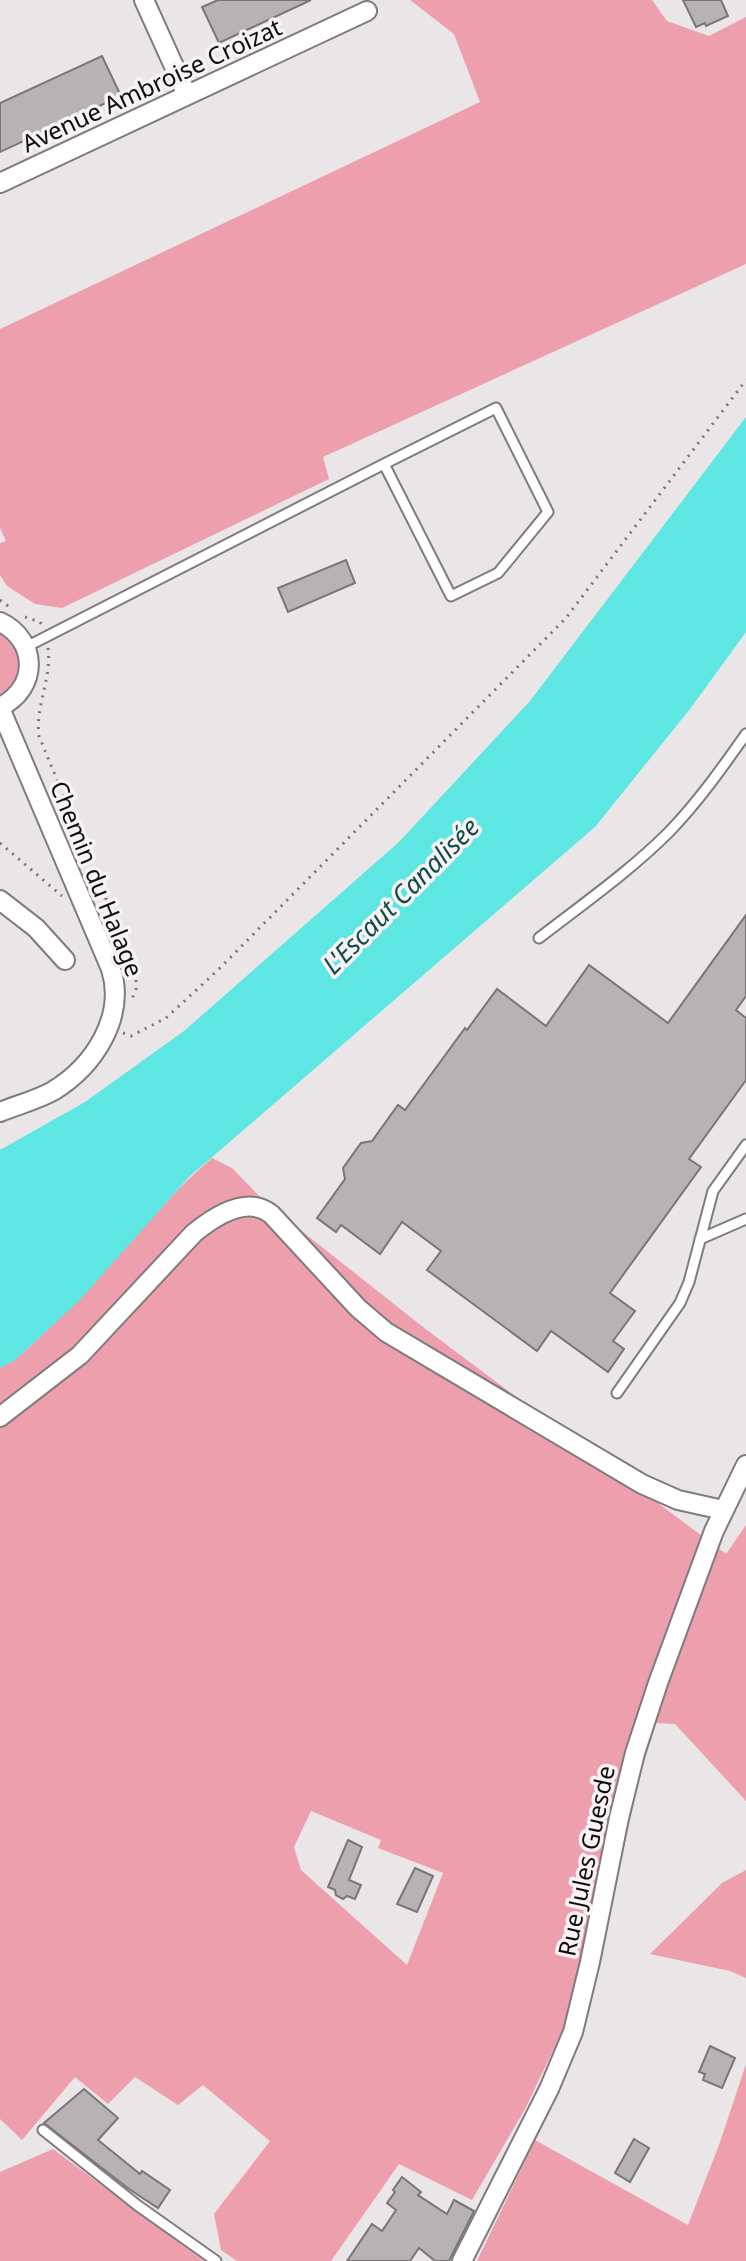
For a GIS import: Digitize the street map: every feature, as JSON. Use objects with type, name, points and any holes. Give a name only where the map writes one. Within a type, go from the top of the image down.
[{"type":"street","points":[[144,0],[187,95]]},
{"type":"street","name":"Avenue Ambroise Croizat","points":[[0,183],[367,11]]},
{"type":"street","points":[[0,707],[24,686],[29,667],[26,647],[6,616]]},
{"type":"street","name":"Chemin du Halage","points":[[0,707],[111,969],[116,988],[108,1029],[91,1057],[60,1086],[0,1112]]},
{"type":"street","points":[[0,900],[36,928],[65,960]]},
{"type":"street","points":[[0,1417],[80,1355],[194,1233],[243,1206],[256,1205],[271,1214],[358,1308],[400,1342],[642,1484],[678,1500],[723,1510]]},
{"type":"street","name":"Rue Jules Guesde","points":[[462,2261],[549,2089],[573,2032],[635,1753],[723,1510],[746,1465]]},
{"type":"lane","points":[[26,647],[384,464],[496,408],[548,512],[498,573],[451,596],[384,464]]},
{"type":"lane","points":[[539,938],[634,864],[669,831],[701,795],[746,734]]},
{"type":"lane","points":[[617,1393],[680,1303],[689,1282],[713,1191],[746,1145]]},
{"type":"lane","points":[[700,1239],[746,1219]]},
{"type":"lane","points":[[43,2130],[130,2199],[216,2261]]},
{"type":"path","points":[[108,1029],[131,1036],[166,1018],[219,969],[566,618],[746,380]]},
{"type":"path","points":[[0,600],[6,616]]},
{"type":"path","points":[[21,614],[40,622],[45,630],[49,655],[46,686],[37,719],[39,736],[136,972],[132,1001]]},
{"type":"path","points":[[0,843],[60,896],[86,910]]},
{"type":"shaded area","points":[[410,0],[652,0],[667,21],[709,36],[746,17],[746,264],[323,457],[329,479],[62,608],[35,604],[7,586],[0,575],[0,543],[6,541],[0,528],[0,329],[480,102],[454,34]]},
{"type":"shaded area","points":[[0,633],[14,647],[19,664],[14,682],[0,696]]},
{"type":"shaded area","points":[[212,1158],[232,1168],[265,1202],[423,1327],[726,1554],[746,1525],[746,1801],[675,1724],[656,1723],[640,1775],[582,2036],[562,2032],[525,2109],[472,2200],[399,2164],[331,2261],[237,2261],[221,2250],[214,2214],[270,2141],[203,2085],[178,2105],[135,2077],[108,2104],[75,2077],[22,2140],[0,2119],[0,1368],[26,1350],[70,1309]],"holes":[[[311,1811],[381,1840],[378,1848],[443,1873],[407,1965],[301,1870],[294,1847]]]},
{"type":"shaded area","points":[[746,1870],[746,1978],[730,1971],[650,1954],[722,1883]]},
{"type":"shaded area","points":[[746,2064],[746,2261],[477,2261],[535,2140],[688,2225]]},
{"type":"shaded area","points":[[53,2149],[204,2261],[0,2261],[0,2172]]},
{"type":"water","name":"L'Escaut Canalisée","points":[[746,417],[746,632],[690,709],[595,827],[189,1177],[80,1300],[14,1361],[0,1368],[0,1150],[85,1102],[184,1031],[399,842],[530,701]]},
{"type":"building","points":[[218,0],[311,0],[219,43],[202,7]]},
{"type":"building","points":[[683,0],[721,0],[728,16],[696,27]]},
{"type":"building","points":[[102,56],[121,96],[0,152],[0,103]]},
{"type":"building","points":[[346,560],[355,583],[288,612],[278,588]]},
{"type":"building","points":[[746,915],[746,996],[736,1010],[746,1018],[746,1080],[689,1159],[701,1167],[610,1293],[635,1311],[613,1341],[624,1349],[608,1372],[551,1331],[537,1351],[427,1270],[441,1251],[402,1222],[380,1254],[341,1225],[336,1232],[317,1218],[345,1179],[343,1168],[361,1143],[372,1141],[398,1105],[405,1110],[497,989],[546,1026],[589,965],[668,1023]]},
{"type":"building","points":[[348,1840],[362,1847],[349,1880],[361,1885],[355,1899],[347,1896],[343,1899],[328,1887]]},
{"type":"building","points":[[415,1868],[433,1876],[417,1912],[397,1904]]},
{"type":"building","points":[[710,2046],[735,2058],[722,2088],[703,2080],[705,2074],[699,2072]]},
{"type":"building","points":[[84,2089],[118,2118],[98,2140],[140,2174],[142,2171],[170,2190],[158,2208],[44,2123]]},
{"type":"building","points":[[634,2139],[649,2148],[630,2182],[615,2173]]},
{"type":"building","points":[[402,2177],[421,2192],[418,2195],[447,2214],[454,2200],[474,2211],[449,2261],[435,2261],[419,2248],[410,2261],[347,2261],[372,2224],[382,2231],[396,2210],[387,2203]]}]
